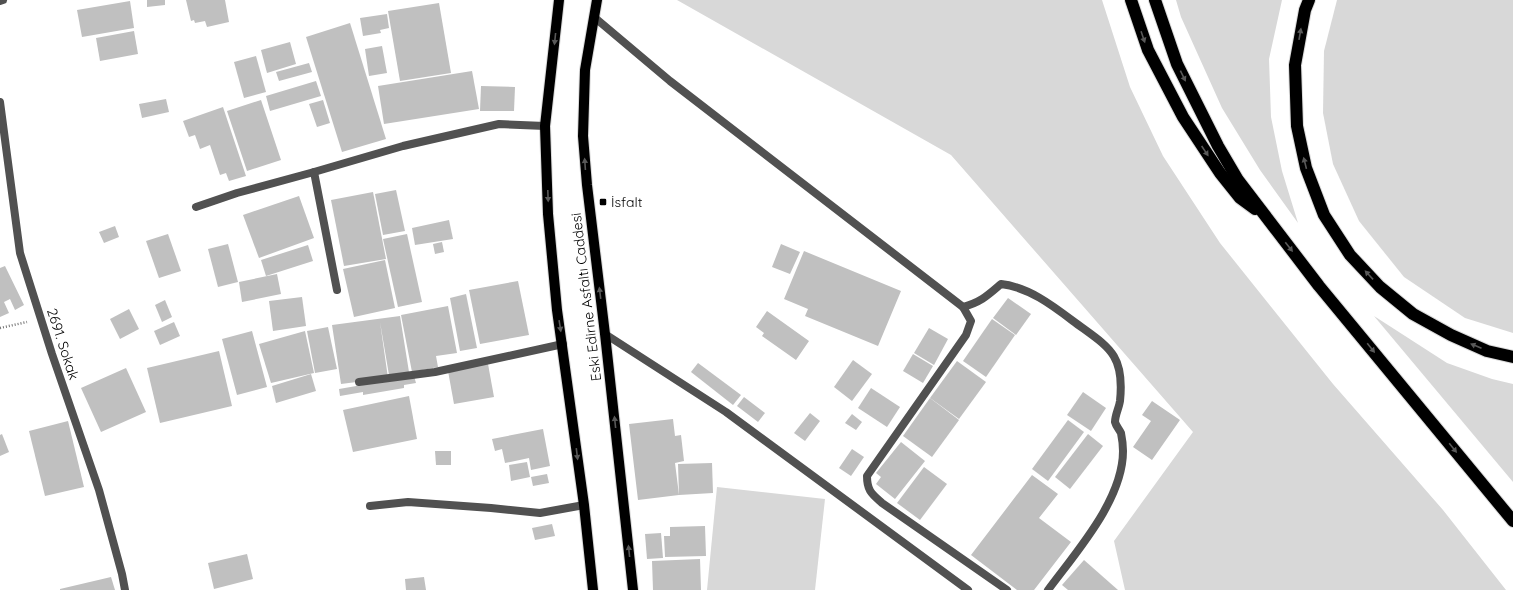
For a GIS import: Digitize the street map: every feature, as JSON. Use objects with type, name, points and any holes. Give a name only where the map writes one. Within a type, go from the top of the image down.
[{"type":"highway","points":[[1131,0],[1148,50],[1182,117],[1220,173],[1240,198],[1265,216]]},
{"type":"highway","points":[[1155,0],[1177,64],[1218,146],[1238,180],[1324,292],[1513,521]]},
{"type":"highway","points":[[1309,0],[1305,10],[1295,65],[1297,126],[1306,168],[1324,215],[1350,255],[1380,287],[1413,314],[1451,335],[1487,351],[1513,357]]},
{"type":"main road","name":"Eski Edirne Asfaltı Caddesi","points":[[559,0],[545,126],[548,214],[557,310],[584,505],[593,590]]},
{"type":"main road","name":"Eski Edirne Asfaltı Caddesi","points":[[597,0],[585,70],[583,136],[587,186],[633,590]]},
{"type":"street","points":[[594,17],[670,82],[963,307],[971,321],[966,335],[867,476],[867,484],[870,492],[882,503],[1007,590]]},
{"type":"street","name":"2691. Sokak","points":[[0,102],[20,253],[41,319],[100,490],[125,590]]},
{"type":"street","points":[[196,207],[237,193],[403,146],[499,124],[545,126]]},
{"type":"street","points":[[314,172],[337,290]]},
{"type":"street","points":[[963,307],[974,304],[987,297],[1001,284],[1012,285],[1029,292],[1062,312],[1103,343],[1116,358],[1120,368],[1120,401],[1115,423],[1121,434],[1123,450],[1120,476],[1105,512],[1048,590]]},
{"type":"street","points":[[605,334],[726,412],[968,590]]},
{"type":"street","points":[[359,382],[435,372],[562,344]]},
{"type":"street","points":[[370,506],[408,502],[540,513],[584,505]]},
{"type":"path","points":[[0,328],[41,319]]},
{"type":"shaded area","points":[[677,0],[1102,0],[1130,87],[1163,156],[1220,243],[1333,384],[1443,510],[1506,590],[1125,590],[1114,541],[1193,432],[951,155]]},
{"type":"shaded area","points":[[1176,0],[1282,0],[1269,59],[1271,117],[1282,171],[1298,223],[1260,170],[1222,108],[1181,17]]},
{"type":"shaded area","points":[[1337,0],[1513,0],[1513,333],[1465,318],[1404,277],[1359,221],[1333,164],[1323,113],[1324,51]]},
{"type":"shaded area","points":[[1374,316],[1447,363],[1492,379],[1513,384],[1513,482]]},
{"type":"shaded area","points":[[717,487],[825,499],[815,590],[707,590]]},
{"type":"building","points":[[147,0],[165,0],[165,5],[147,7]]},
{"type":"building","points":[[186,0],[225,0],[229,22],[207,27],[205,21],[195,23],[194,20],[191,21]]},
{"type":"building","points":[[130,1],[134,28],[82,37],[77,10]]},
{"type":"building","points":[[439,3],[451,73],[400,81],[388,11]]},
{"type":"building","points":[[387,14],[389,28],[380,30],[381,33],[363,36],[360,18]]},
{"type":"building","points":[[350,23],[386,139],[342,152],[306,37]]},
{"type":"building","points":[[134,31],[138,54],[100,61],[96,38]]},
{"type":"building","points":[[290,42],[296,64],[267,73],[261,50]]},
{"type":"building","points":[[382,46],[387,73],[369,76],[365,49]]},
{"type":"building","points":[[256,56],[266,92],[244,98],[234,62]]},
{"type":"building","points":[[309,63],[312,72],[279,81],[276,72]]},
{"type":"building","points":[[472,71],[479,109],[384,124],[378,86]]},
{"type":"building","points":[[316,81],[321,96],[270,111],[266,96]]},
{"type":"building","points":[[481,86],[515,87],[514,111],[480,111]]},
{"type":"building","points":[[166,99],[169,112],[142,118],[139,104]]},
{"type":"building","points":[[261,100],[281,160],[247,171],[227,111]]},
{"type":"building","points":[[323,100],[330,123],[317,127],[309,104]]},
{"type":"building","points":[[223,107],[246,176],[229,181],[226,173],[220,175],[210,145],[200,149],[195,135],[189,137],[183,121]]},
{"type":"building","points":[[396,190],[405,231],[383,235],[375,194]]},
{"type":"building","points":[[373,192],[386,259],[344,266],[331,200]]},
{"type":"building","points":[[299,196],[314,238],[259,258],[243,215]]},
{"type":"building","points":[[449,220],[453,239],[415,245],[412,228]]},
{"type":"building","points":[[115,226],[119,237],[104,243],[99,232]]},
{"type":"building","points":[[168,234],[181,271],[159,278],[146,241]]},
{"type":"building","points":[[407,234],[422,302],[398,307],[383,239]]},
{"type":"building","points":[[442,242],[444,252],[435,254],[433,244]]},
{"type":"building","points":[[228,244],[238,282],[218,287],[208,249]]},
{"type":"building","points":[[781,244],[800,252],[790,274],[772,267]]},
{"type":"building","points":[[308,245],[313,261],[266,276],[261,260]]},
{"type":"building","points":[[804,251],[901,291],[878,346],[805,316],[808,309],[784,299]]},
{"type":"building","points":[[385,260],[395,308],[354,317],[343,269]]},
{"type":"building","points":[[5,266],[24,305],[15,310],[10,299],[4,302],[9,313],[0,317],[0,268]]},
{"type":"building","points":[[277,274],[281,294],[242,302],[239,282]]},
{"type":"building","points":[[518,281],[529,335],[480,344],[469,290]]},
{"type":"building","points":[[466,294],[477,348],[460,351],[450,298]]},
{"type":"building","points":[[302,297],[306,326],[273,331],[269,301]]},
{"type":"building","points":[[1008,298],[1031,314],[1016,335],[993,318]]},
{"type":"building","points":[[165,300],[172,317],[162,322],[155,305]]},
{"type":"building","points":[[448,306],[457,353],[436,356],[438,367],[412,372],[401,315]]},
{"type":"building","points":[[129,309],[139,329],[120,339],[110,319]]},
{"type":"building","points":[[767,311],[809,341],[796,360],[762,336],[764,333],[756,327]]},
{"type":"building","points":[[400,316],[409,372],[389,375],[380,322],[388,378],[341,384],[332,325]]},
{"type":"building","points":[[992,319],[1015,335],[986,377],[963,361]]},
{"type":"building","points":[[174,322],[180,336],[160,345],[154,331]]},
{"type":"building","points":[[328,327],[337,369],[315,373],[307,331]]},
{"type":"building","points":[[929,328],[948,339],[934,365],[914,353]]},
{"type":"building","points":[[252,331],[267,387],[237,395],[222,339]]},
{"type":"building","points":[[305,331],[314,373],[271,383],[259,344]]},
{"type":"building","points":[[219,351],[232,406],[160,423],[147,368]]},
{"type":"building","points":[[913,354],[933,366],[923,383],[903,371]]},
{"type":"building","points":[[853,360],[872,374],[852,401],[834,387]]},
{"type":"building","points":[[957,361],[986,382],[959,419],[930,398]]},
{"type":"building","points":[[698,363],[741,395],[733,405],[691,372]]},
{"type":"building","points":[[488,364],[494,397],[454,404],[448,371]]},
{"type":"building","points":[[126,368],[146,412],[101,432],[81,388]]},
{"type":"building","points":[[311,374],[316,391],[276,403],[272,386]]},
{"type":"building","points":[[414,376],[416,383],[404,385],[404,388],[363,395],[363,392],[340,396],[339,389]]},
{"type":"building","points":[[871,388],[900,407],[887,427],[858,408]]},
{"type":"building","points":[[1083,392],[1106,408],[1091,431],[1067,415]]},
{"type":"building","points":[[409,396],[417,439],[353,452],[343,410]]},
{"type":"building","points":[[744,397],[765,413],[758,422],[737,406]]},
{"type":"building","points":[[930,398],[959,420],[932,457],[903,436]]},
{"type":"building","points":[[1152,401],[1180,420],[1152,460],[1133,447],[1151,421],[1142,415]]},
{"type":"building","points":[[810,413],[820,421],[805,441],[794,433]]},
{"type":"building","points":[[852,414],[862,422],[856,430],[845,423]]},
{"type":"building","points":[[673,419],[675,436],[681,435],[684,461],[675,463],[679,495],[638,500],[629,424]]},
{"type":"building","points":[[1068,420],[1084,432],[1048,481],[1032,469]]},
{"type":"building","points":[[68,421],[84,487],[45,496],[29,431]]},
{"type":"building","points":[[543,429],[550,466],[531,470],[529,458],[505,463],[502,449],[495,451],[492,439]]},
{"type":"building","points":[[2,434],[9,452],[0,456],[0,435]]},
{"type":"building","points":[[1088,434],[1103,446],[1070,489],[1055,477]]},
{"type":"building","points":[[901,442],[925,461],[895,499],[876,484],[881,477],[876,473]]},
{"type":"building","points":[[852,449],[864,457],[851,476],[839,468]]},
{"type":"building","points":[[435,451],[451,451],[451,465],[436,465]]},
{"type":"building","points":[[527,462],[530,477],[511,481],[509,465]]},
{"type":"building","points":[[712,463],[713,493],[679,495],[678,464]]},
{"type":"building","points":[[924,467],[947,484],[920,520],[897,503]]},
{"type":"building","points":[[547,474],[549,483],[533,486],[531,477]]},
{"type":"building","points":[[1032,475],[1058,494],[1039,518],[1071,542],[1034,590],[1017,590],[971,555]]},
{"type":"building","points":[[552,524],[555,536],[535,540],[532,528]]},
{"type":"building","points":[[705,526],[706,556],[665,557],[664,536],[670,536],[670,527]]},
{"type":"building","points":[[661,533],[663,558],[647,559],[645,534]]},
{"type":"building","points":[[247,554],[253,579],[214,589],[208,563]]},
{"type":"building","points":[[700,559],[701,590],[653,590],[652,561]]},
{"type":"building","points":[[1084,560],[1118,590],[1068,590],[1062,585]]},
{"type":"building","points":[[111,577],[115,590],[60,590],[60,589]]},
{"type":"building","points":[[424,577],[426,590],[406,590],[405,579]]},
{"type":"place","name":"İsfalt","points":[[603,202]]}]
